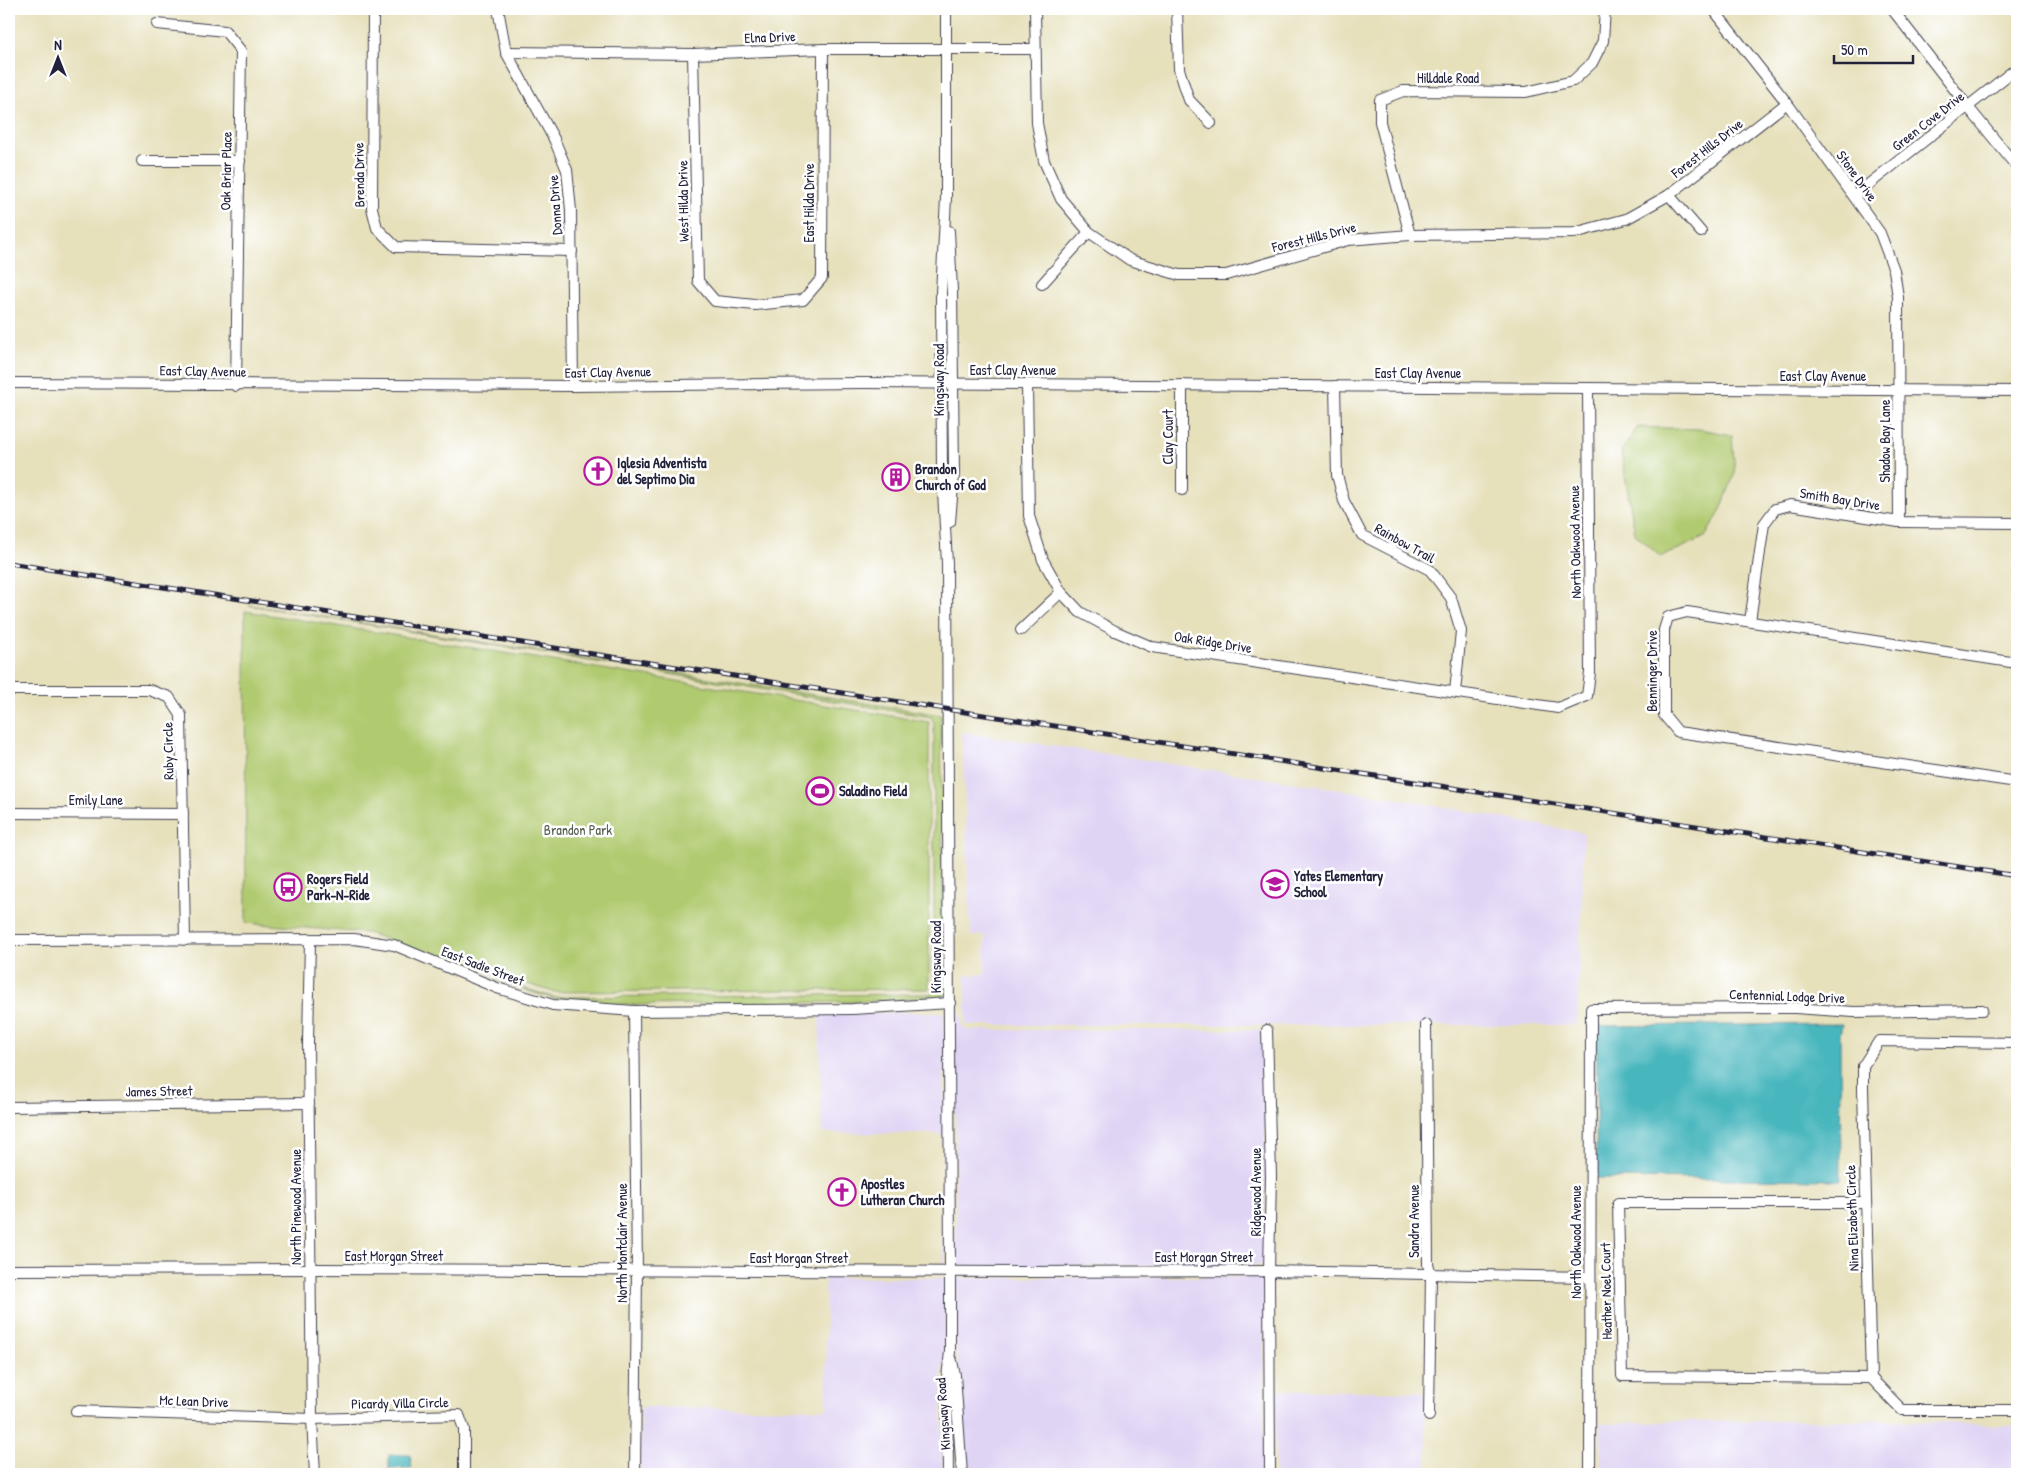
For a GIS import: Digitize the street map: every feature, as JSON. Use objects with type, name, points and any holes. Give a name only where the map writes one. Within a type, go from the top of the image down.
[{"type":"street","name":"Brenda Drive","points":[[373,9],[372,208],[377,228],[396,247],[572,252]]},
{"type":"street","name":"Donna Drive","points":[[498,9],[506,52],[554,139],[568,170],[572,252],[573,386]]},
{"type":"street","name":"Kingsway Road","points":[[946,9],[946,198],[941,293],[942,473],[947,563],[950,1003],[950,1352],[946,1377],[948,1474]]},
{"type":"street","name":"Forest Hills Drive","points":[[1035,9],[1037,123],[1044,161],[1061,199],[1089,232],[1130,260],[1179,275],[1226,275],[1348,240],[1410,235],[1574,233],[1626,219],[1669,195],[1787,103]]},
{"type":"street","points":[[1177,9],[1179,69],[1189,100],[1211,123]]},
{"type":"street","name":"Hilldale Road","points":[[1410,235],[1380,122],[1380,100],[1403,91],[1526,92],[1573,81],[1592,63],[1603,41],[1604,9]]},
{"type":"street","name":"Stone Drive","points":[[1713,9],[1787,103],[1855,195],[1880,233],[1894,270],[1898,297],[1900,390]]},
{"type":"street","points":[[1892,9],[2017,167]]},
{"type":"street","name":"Oak Briar Place","points":[[157,24],[225,31],[241,51],[236,386]]},
{"type":"street","name":"Elna Drive","points":[[506,52],[693,54],[823,49],[1035,49]]},
{"type":"street","name":"East Hilda Drive","points":[[755,305],[803,300],[822,278],[823,49]]},
{"type":"street","name":"West Hilda Drive","points":[[693,54],[698,281],[715,301],[755,305]]},
{"type":"street","name":"Green Cove Drive","points":[[1855,195],[2017,68]]},
{"type":"street","points":[[142,161],[240,161]]},
{"type":"street","points":[[1669,195],[1701,232]]},
{"type":"street","name":"Kingsway Road","points":[[946,198],[952,290],[954,473],[947,563]]},
{"type":"street","points":[[1042,284],[1089,232]]},
{"type":"street","name":"East Clay Avenue","points":[[9,383],[236,386],[953,383],[2017,391]]},
{"type":"street","name":"Oak Ridge Drive","points":[[1027,384],[1029,516],[1043,560],[1061,592],[1080,612],[1115,631],[1152,647],[1558,708],[1587,696]]},
{"type":"street","name":"Clay Court","points":[[1182,385],[1182,490]]},
{"type":"street","name":"Rainbow Trail","points":[[1335,386],[1337,475],[1344,501],[1362,535],[1430,570],[1451,598],[1461,631],[1455,692]]},
{"type":"street","name":"North Oakwood Avenue","points":[[1587,696],[1590,673],[1588,388]]},
{"type":"street","name":"Shadow Bay Lane","points":[[1899,522],[1900,390]]},
{"type":"street","name":"Smith Bay Drive","points":[[1750,621],[1764,524],[1774,509],[1790,506],[1899,522],[2017,523]]},
{"type":"street","points":[[1021,630],[1061,592]]},
{"type":"street","name":"Benninger Drive","points":[[2017,663],[1687,612],[1668,617],[1664,630],[1664,715],[1678,732],[2017,782]]},
{"type":"street","name":"Ruby Circle","points":[[9,690],[148,690],[169,697],[181,714],[185,940]]},
{"type":"street","name":"Emily Lane","points":[[9,813],[183,814]]},
{"type":"street","name":"East Sadie Street","points":[[9,940],[354,939],[394,945],[497,988],[553,1006],[634,1012],[853,1009],[950,1003]]},
{"type":"street","name":"North Pinewood Avenue","points":[[310,940],[308,1042],[310,1269],[312,1419],[315,1474]]},
{"type":"street","name":"Centennial Lodge Drive","points":[[1591,1009],[1795,1008],[1854,1012],[1982,1010]]},
{"type":"street","name":"North Oakwood Avenue","points":[[1590,1474],[1591,1009]]},
{"type":"street","name":"North Montclair Avenue","points":[[634,1012],[636,1272],[634,1474]]},
{"type":"street","name":"Sandra Avenue","points":[[1426,1025],[1428,1264],[1430,1274],[1429,1416]]},
{"type":"street","name":"Ridgewood Avenue","points":[[1267,1030],[1271,1176],[1269,1271],[1270,1474]]},
{"type":"street","name":"Nina Elizabeth Circle","points":[[1871,1378],[1863,1066],[1879,1041],[2017,1043]]},
{"type":"street","name":"James Street","points":[[9,1107],[309,1103]]},
{"type":"street","name":"Heather Noel Court","points":[[1866,1203],[1618,1203],[1622,1376],[1871,1378]]},
{"type":"street","name":"East Morgan Street","points":[[9,1270],[310,1269],[636,1272],[1269,1271],[1590,1277]]},
{"type":"street","name":"Kingsway Road","points":[[950,1352],[955,1376],[962,1474]]},
{"type":"street","points":[[1871,1378],[1902,1410],[2017,1410]]},
{"type":"street","name":"Mc Lean Drive","points":[[76,1412],[312,1419]]},
{"type":"street","name":"Picardy Villa Circle","points":[[312,1419],[459,1415],[464,1429],[464,1474]]},
{"type":"shaded area","name":"Yates Elementary School","points":[[962,732],[1388,797],[1584,833],[1577,1025],[966,1025],[966,975],[985,974],[985,935],[971,936]]},
{"type":"shaded area","points":[[910,1012],[944,1013],[945,1266],[943,1266],[943,1137],[941,1134],[822,1133],[819,1015]]},
{"type":"shaded area","points":[[955,1013],[961,1013],[962,1026],[966,1030],[1262,1030],[1266,1176],[1264,1265],[956,1266]]},
{"type":"shaded area","points":[[1264,1277],[1264,1474],[967,1474],[960,1375],[956,1352],[956,1278]]},
{"type":"shaded area","points":[[825,1278],[945,1278],[945,1352],[941,1378],[943,1474],[640,1474],[641,1407],[827,1409]]},
{"type":"shaded area","points":[[1276,1390],[1424,1392],[1428,1474],[1275,1474]]},
{"type":"shaded area","points":[[1868,1420],[2017,1426],[2017,1474],[1602,1474],[1600,1423]]},
{"type":"green space","points":[[1638,427],[1699,429],[1732,435],[1735,473],[1720,512],[1705,537],[1661,557],[1635,534],[1621,451]]},
{"type":"green space","points":[[249,605],[941,715],[944,997],[853,1002],[635,1005],[554,999],[478,974],[553,997],[931,994],[934,989],[934,722],[931,717]]},
{"type":"green space","name":"Brandon Park","points":[[245,611],[929,722],[929,989],[553,992],[367,933],[246,923]]},
{"type":"water","points":[[1842,1024],[1840,1035],[1841,1180],[1596,1178],[1597,1026]]},
{"type":"water","points":[[389,1455],[410,1455],[412,1468],[389,1469]]},
{"type":"railway","points":[[9,563],[2017,876]]},
{"type":"place","name":"Iglesia Adventista del Septimo Dia","points":[[598,471]]},
{"type":"place","name":"Brandon Church of God","points":[[896,477]]},
{"type":"place","name":"Saladino Field","points":[[820,791]]},
{"type":"place","name":"Yates Elementary School","points":[[1275,884]]},
{"type":"place","name":"Rogers Field Park-N-Ride","points":[[288,887]]},
{"type":"place","name":"Apostles Lutheran Church","points":[[842,1192]]}]
